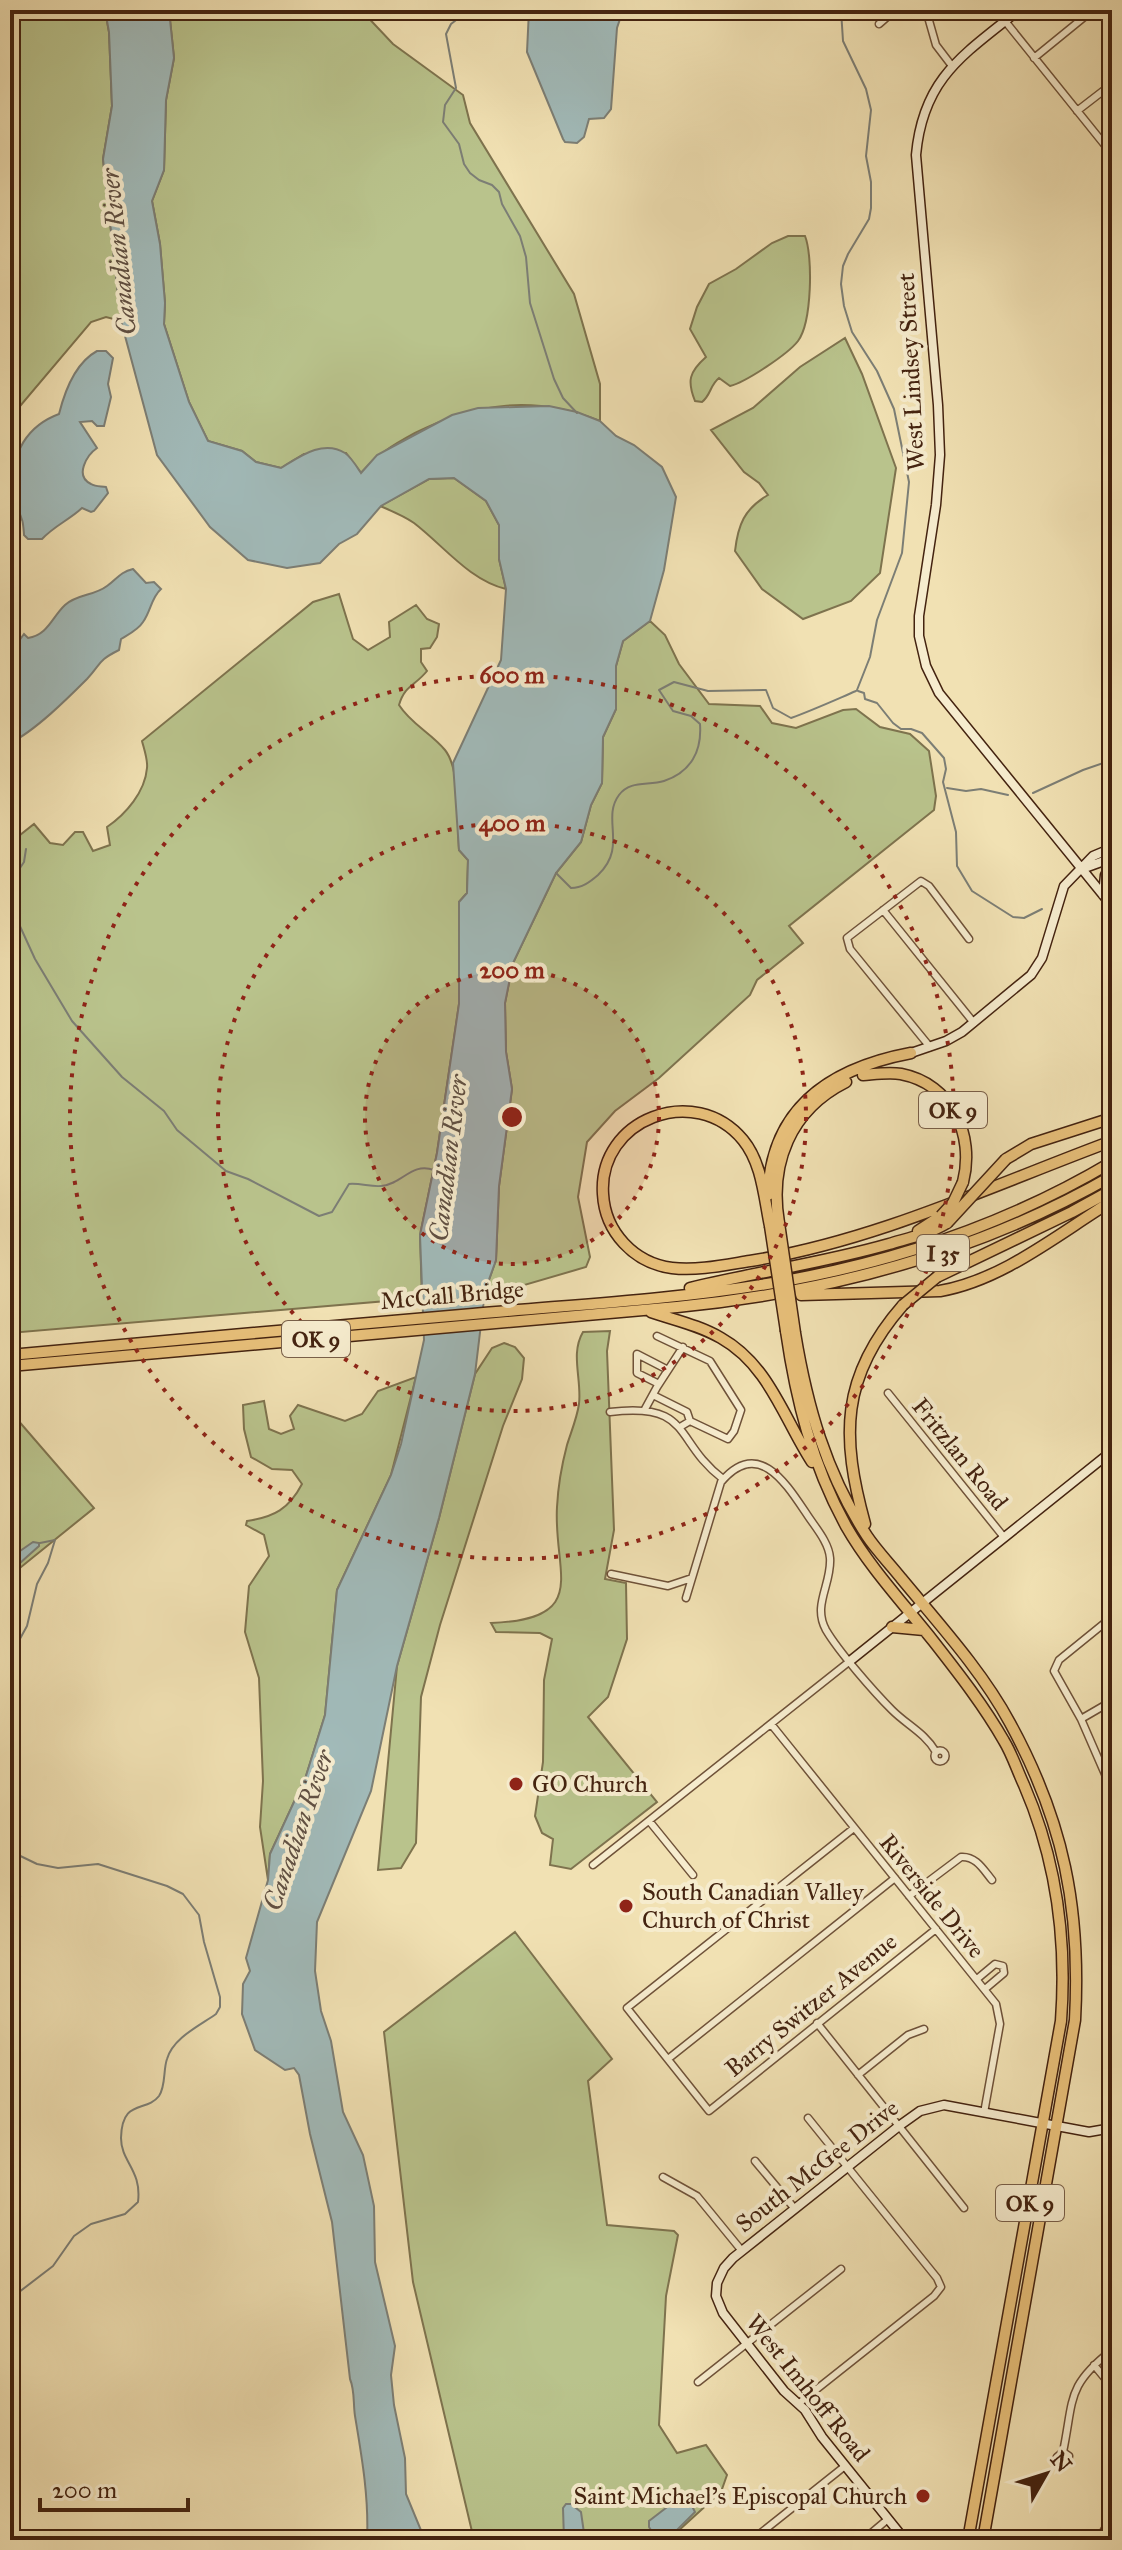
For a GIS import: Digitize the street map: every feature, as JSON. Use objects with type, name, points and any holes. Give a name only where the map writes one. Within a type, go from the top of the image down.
[{"type":"highway","points":[[863,1075],[911,1053]]},
{"type":"highway","points":[[774,1224],[768,1199],[771,1159],[780,1135],[794,1114],[818,1090],[839,1077],[911,1053]]},
{"type":"highway","name":"OK 9","points":[[658,1296],[743,1275],[814,1264],[864,1251],[944,1220],[963,1182],[968,1159],[961,1122],[944,1098],[928,1085],[910,1077],[890,1073],[863,1075],[825,1094],[808,1109],[792,1131],[777,1170],[774,1224],[790,1332],[823,1453],[868,1538],[987,1687],[1010,1722],[1045,1795],[1064,1858],[1075,1923],[1078,1970],[1075,2020],[983,2540]]},
{"type":"highway","points":[[774,1224],[750,1148],[725,1123],[704,1113],[673,1111],[641,1121],[620,1140],[607,1161],[603,1180],[604,1204],[620,1239],[647,1261],[672,1268],[689,1268],[769,1258],[837,1242],[1112,1141]]},
{"type":"highway","points":[[944,1220],[1006,1159],[1031,1144],[1112,1118]]},
{"type":"highway","name":"I 35","points":[[658,1296],[796,1279],[916,1249],[1006,1217],[1112,1162]]},
{"type":"highway","name":"I 35","points":[[645,1310],[763,1297],[853,1279],[957,1248],[1023,1222],[1112,1176]]},
{"type":"highway","points":[[868,1538],[850,1469],[852,1403],[869,1353],[890,1320],[937,1277],[1112,1190]]},
{"type":"highway","points":[[763,1297],[959,1287],[991,1275],[1112,1201]]},
{"type":"highway","name":"McCall Bridge","points":[[10,1366],[621,1306],[658,1296]]},
{"type":"highway","name":"McCall Bridge","points":[[10,1355],[621,1306],[645,1310]]},
{"type":"highway","name":"OK 9","points":[[645,1310],[700,1327],[724,1339],[743,1354],[767,1381],[856,1542],[971,1690],[1006,1743],[1037,1816],[1052,1864],[1062,1921],[1061,2021],[968,2540]]},
{"type":"highway","points":[[790,1332],[800,1412],[824,1480]]},
{"type":"highway","points":[[892,1627],[924,1630]]},
{"type":"main road","name":"West Lindsey Street","points":[[1019,10],[952,66],[934,90],[922,115],[916,155],[940,455],[919,636],[926,666],[939,693],[1112,906]]},
{"type":"main road","points":[[911,1053],[954,1037],[1036,970],[1062,890],[1093,856],[1112,848]]},
{"type":"main road","points":[[1082,869],[1112,860]]},
{"type":"main road","points":[[1103,895],[1105,875],[1112,860]]},
{"type":"main road","points":[[850,1661],[1112,1451]]},
{"type":"main road","name":"South McGee Drive","points":[[716,2296],[722,2272],[742,2251],[920,2111],[933,2106],[950,2106],[1089,2132],[1112,2128]]},
{"type":"main road","name":"West Imhoff Road","points":[[716,2296],[723,2313],[746,2344],[805,2410],[822,2437],[905,2540]]},
{"type":"street","points":[[879,24],[895,10]]},
{"type":"street","points":[[926,10],[936,45],[952,66]]},
{"type":"street","points":[[1034,58],[1088,14]]},
{"type":"street","points":[[1005,21],[1112,154]]},
{"type":"street","points":[[1077,111],[1112,84]]},
{"type":"street","points":[[930,1047],[847,943],[849,935],[923,881],[969,939]]},
{"type":"street","points":[[883,910],[974,1023]]},
{"type":"street","points":[[657,1336],[710,1361],[742,1415],[728,1439],[689,1421]]},
{"type":"street","points":[[648,1410],[652,1396],[683,1347]]},
{"type":"street","points":[[659,1384],[637,1373],[637,1354],[668,1370]]},
{"type":"street","name":"Fritzlan Road","points":[[888,1393],[1003,1536]]},
{"type":"street","points":[[652,1396],[687,1412],[689,1421]]},
{"type":"street","points":[[610,1412],[648,1410],[666,1417],[682,1429],[705,1462],[723,1479]]},
{"type":"street","points":[[682,1429],[689,1421]]},
{"type":"street","points":[[686,1598],[723,1479],[736,1469],[754,1465],[773,1470],[787,1483],[829,1552],[829,1574],[821,1601],[822,1620],[829,1634],[891,1709],[919,1731],[936,1752]]},
{"type":"street","points":[[611,1574],[668,1586],[692,1578]]},
{"type":"street","points":[[1110,1780],[1054,1669],[1059,1660],[1112,1617]]},
{"type":"street","points":[[593,1865],[850,1661]]},
{"type":"street","points":[[1081,1719],[1112,1701]]},
{"type":"street","name":"Riverside Drive","points":[[771,1724],[998,2009],[1000,2024],[984,2113]]},
{"type":"street","points":[[650,1822],[693,1875]]},
{"type":"street","points":[[854,1828],[627,2008],[668,2059],[895,1878]]},
{"type":"street","points":[[909,1896],[961,1857],[975,1861],[992,1880]]},
{"type":"street","name":"Barry Switzer Avenue","points":[[668,2059],[709,2111],[936,1929]]},
{"type":"street","points":[[977,1979],[995,1964],[1003,1966],[1004,1973],[985,1989]]},
{"type":"street","points":[[817,2023],[964,2208]]},
{"type":"street","points":[[858,2075],[908,2035],[924,2029]]},
{"type":"street","points":[[798,2404],[938,2292],[940,2283],[808,2118]]},
{"type":"street","points":[[755,2161],[795,2209]]},
{"type":"street","points":[[663,2177],[697,2196],[742,2251]]},
{"type":"street","points":[[698,2382],[841,2269]]},
{"type":"street","points":[[1063,2452],[1074,2391],[1080,2379],[1112,2350]]},
{"type":"street","points":[[1094,2365],[1112,2387]]},
{"type":"street","points":[[757,2536],[845,2466]]},
{"type":"street","points":[[1098,2540],[1112,2517]]},
{"type":"street","points":[[863,2540],[888,2519]]},
{"type":"green space","points":[[10,10],[105,10],[112,106],[103,159],[121,321],[106,317],[91,322],[10,418]]},
{"type":"green space","points":[[169,10],[361,10],[393,44],[463,95],[470,123],[574,294],[600,384],[600,421],[576,413],[529,405],[483,409],[461,414],[415,433],[386,450],[361,473],[346,453],[304,454],[281,468],[256,462],[242,451],[208,441],[189,402],[164,324],[160,244],[152,201],[164,170],[166,100],[174,58]]},
{"type":"green space","points":[[788,236],[805,236],[808,245],[810,289],[803,332],[798,341],[776,360],[737,383],[730,386],[719,378],[702,402],[695,401],[691,377],[706,357],[690,329],[709,284]]},
{"type":"green space","points":[[845,338],[862,374],[896,468],[880,573],[851,601],[803,619],[762,589],[735,551],[744,518],[753,506],[768,495],[759,483],[744,472],[711,430],[753,408],[800,367]]},
{"type":"green space","points":[[454,478],[486,501],[499,525],[499,559],[506,589],[480,578],[414,523],[380,506],[429,479]]},
{"type":"green space","points":[[339,594],[353,639],[368,650],[390,637],[389,622],[416,605],[427,619],[439,624],[437,637],[430,648],[421,649],[421,662],[427,671],[407,689],[399,705],[445,750],[450,759],[456,784],[459,850],[468,860],[467,893],[459,902],[459,1004],[437,1153],[420,1235],[422,1298],[10,1333],[10,843],[34,824],[50,843],[63,845],[75,832],[83,832],[93,851],[110,845],[107,827],[121,816],[143,786],[147,762],[142,741],[313,602]]},
{"type":"green space","points":[[650,621],[665,635],[679,664],[709,704],[760,706],[772,723],[796,728],[843,710],[856,709],[880,727],[910,734],[929,751],[936,796],[934,810],[789,926],[803,943],[757,980],[750,995],[659,1078],[615,1111],[587,1142],[578,1197],[590,1257],[586,1267],[507,1290],[485,1291],[496,1260],[499,1186],[512,1089],[506,1052],[505,1003],[513,963],[556,873],[581,842],[591,805],[602,783],[603,737],[616,709],[616,666],[623,641]]},
{"type":"green space","points":[[610,1331],[607,1351],[614,1530],[605,1579],[626,1583],[627,1639],[608,1697],[588,1717],[657,1802],[571,1869],[550,1865],[553,1839],[542,1833],[535,1816],[543,1762],[544,1680],[552,1639],[540,1633],[496,1632],[491,1623],[523,1620],[543,1612],[555,1602],[561,1572],[557,1531],[560,1476],[580,1395],[577,1349],[583,1332]]},
{"type":"green space","points":[[504,1343],[515,1347],[524,1358],[522,1379],[503,1426],[440,1625],[421,1697],[416,1843],[401,1868],[378,1870],[397,1666],[475,1374],[492,1348]]},
{"type":"green space","points":[[416,1377],[391,1475],[337,1590],[325,1715],[306,1776],[270,1854],[268,1880],[260,1827],[263,1781],[259,1678],[245,1632],[249,1586],[269,1556],[264,1535],[246,1525],[247,1521],[265,1517],[286,1506],[302,1484],[292,1470],[272,1469],[251,1457],[244,1429],[243,1405],[264,1401],[269,1429],[281,1434],[294,1429],[290,1416],[298,1405],[345,1421],[362,1414],[378,1391]]},
{"type":"green space","points":[[10,1411],[94,1508],[10,1576]]},
{"type":"green space","points":[[10,1897],[20,1897],[10,1990]]},
{"type":"green space","points":[[515,1932],[612,2059],[588,2081],[607,2225],[674,2231],[678,2235],[666,2296],[659,2425],[677,2453],[706,2445],[727,2475],[721,2492],[677,2532],[682,2540],[474,2540],[413,2282],[384,2032]]},
{"type":"water","name":"Canadian River","points":[[105,10],[169,10],[174,58],[166,100],[164,170],[152,201],[160,244],[164,324],[189,402],[208,441],[242,451],[256,462],[281,468],[312,451],[337,449],[354,462],[361,473],[377,455],[452,415],[478,408],[549,406],[600,421],[616,436],[634,445],[662,467],[676,497],[664,570],[650,621],[623,641],[616,666],[616,709],[603,737],[602,783],[591,805],[581,842],[556,873],[513,963],[505,1003],[506,1052],[512,1089],[499,1186],[496,1260],[485,1291],[475,1374],[397,1666],[371,1791],[317,1922],[315,1971],[321,2011],[331,2041],[343,2112],[363,2155],[374,2206],[375,2262],[395,2346],[391,2375],[405,2458],[406,2494],[425,2540],[367,2540],[364,2478],[332,2222],[299,2075],[294,2068],[285,2070],[255,2050],[242,2014],[243,1984],[250,1971],[246,1958],[268,1880],[270,1854],[306,1776],[325,1715],[337,1590],[391,1475],[424,1340],[420,1235],[437,1153],[459,1004],[459,902],[467,893],[468,860],[459,850],[453,763],[501,660],[506,589],[499,559],[499,525],[486,501],[454,478],[429,479],[381,506],[357,534],[339,544],[320,563],[287,568],[248,560],[210,527],[157,455],[121,321],[103,159],[112,106]]},
{"type":"water","points":[[529,10],[623,10],[617,28],[611,109],[604,118],[589,119],[584,137],[577,143],[563,139],[527,52]]},
{"type":"water","points":[[97,351],[106,351],[113,358],[108,384],[111,397],[104,426],[97,426],[92,421],[80,422],[97,448],[86,460],[83,476],[95,486],[106,487],[108,493],[94,511],[82,508],[42,539],[28,539],[24,535],[14,500],[18,452],[30,433],[59,414],[77,370]]},
{"type":"water","points":[[133,569],[146,583],[154,582],[161,589],[143,622],[121,639],[119,650],[103,660],[61,704],[30,731],[10,743],[10,653],[24,634],[28,638],[40,633],[70,601],[102,589]]},
{"type":"water","points":[[33,1542],[39,1543],[39,1546],[10,1572],[10,1558]]},
{"type":"water","points":[[676,2491],[689,2500],[695,2512],[667,2540],[657,2540],[649,2521],[675,2501],[672,2495]]},
{"type":"water","points":[[566,2504],[581,2512],[585,2540],[564,2540],[563,2508]]},
{"type":"waterway","points":[[469,10],[451,24],[446,34],[456,88],[445,105],[443,122],[459,144],[464,164],[470,173],[499,192],[502,204],[520,236],[526,257],[530,303],[554,379],[563,398],[577,413]]},
{"type":"waterway","points":[[841,10],[843,41],[866,89],[871,110],[866,156],[871,182],[871,208],[869,219],[843,266],[841,284],[844,306],[852,332],[877,371],[894,409],[909,482],[902,553],[877,620],[870,657],[857,690]]},
{"type":"waterway","points":[[556,873],[571,888],[595,878],[607,865],[611,854],[612,814],[623,790],[673,777],[688,766],[697,752],[700,724],[691,716],[673,711],[659,690],[674,682],[708,691],[766,690],[773,708],[791,718],[856,691]]},
{"type":"waterway","points":[[858,691],[864,693],[865,699],[877,703],[901,729],[922,733],[944,758],[946,769],[943,782],[956,832],[957,866],[972,891],[1013,917],[1024,918],[1042,909]]},
{"type":"waterway","points":[[1033,793],[1112,760]]},
{"type":"waterway","points":[[947,788],[966,791],[981,789],[1008,795]]},
{"type":"waterway","name":"Canadian River","points":[[26,849],[24,862],[10,883],[13,911],[35,959],[72,1021],[122,1077],[164,1111],[177,1130],[226,1171],[319,1216],[332,1212],[349,1184],[381,1186],[419,1169],[434,1170]]},
{"type":"waterway","points":[[10,1657],[27,1626],[37,1584],[55,1540],[40,1543]]},
{"type":"waterway","points":[[10,1851],[37,1864],[58,1868],[98,1864],[183,1894],[199,1915],[220,1997],[216,2014],[187,2033],[170,2052],[159,2096],[130,2112],[122,2125],[122,2146],[137,2182],[138,2202],[125,2214],[91,2224],[74,2236],[53,2266],[10,2299]]},
{"type":"place","name":"GO Church","points":[[516,1784]]},
{"type":"place","name":"South Canadian Valley Church of Christ","points":[[626,1906]]},
{"type":"place","name":"Saint Michael's Episcopal Church","points":[[923,2496]]}]
